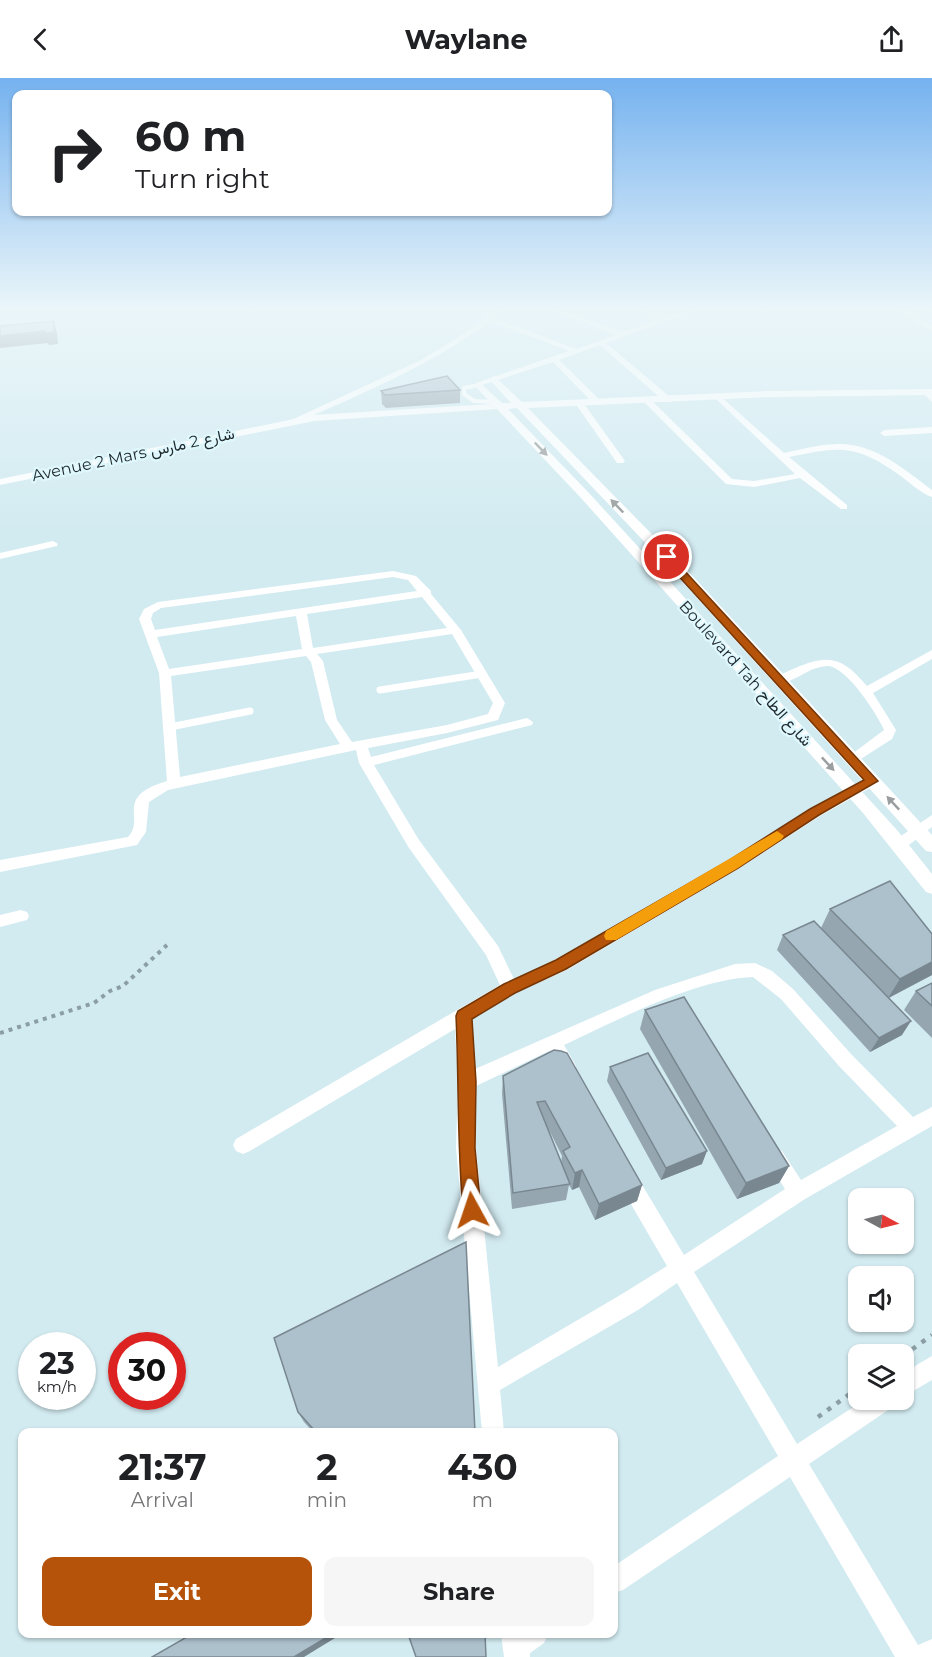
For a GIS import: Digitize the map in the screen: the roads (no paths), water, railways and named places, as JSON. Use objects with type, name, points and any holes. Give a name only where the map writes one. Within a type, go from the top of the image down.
[{"type":"street","points":[[291,422],[380,383]]},
{"type":"street","points":[[479,385],[485,383]]},
{"type":"street","name":"Boulevard Tah شارع الطاح","points":[[498,383],[683,574],[932,846]]},
{"type":"street","points":[[578,383],[598,403]]},
{"type":"street","points":[[648,383],[668,400]]},
{"type":"street","name":"Boulevard Tah شارع الطاح","points":[[479,385],[606,516],[900,844],[932,887]]},
{"type":"street","name":"Avenue 2 Mars شارع 2 مارس","points":[[0,481],[291,422],[368,414],[498,404],[520,406],[719,397],[930,395]]},
{"type":"street","points":[[719,397],[802,475],[844,507]]},
{"type":"street","points":[[647,400],[729,482],[754,484],[802,475]]},
{"type":"street","points":[[579,403],[620,461]]},
{"type":"street","points":[[884,433],[932,430]]},
{"type":"street","points":[[782,456],[836,447],[856,448],[875,456],[932,494]]},
{"type":"street","points":[[0,556],[53,544]]},
{"type":"street","points":[[0,866],[132,841],[139,834],[142,802],[145,796],[174,784],[291,756],[447,729],[493,717],[499,703],[455,630],[427,593],[411,578],[393,574],[158,605],[148,611],[145,619],[165,673],[174,784]]},
{"type":"street","points":[[151,634],[427,593]]},
{"type":"street","points":[[301,612],[308,651],[317,662],[331,720],[355,746],[414,844],[492,951],[510,988]]},
{"type":"street","points":[[165,673],[455,630]]},
{"type":"street","points":[[865,692],[932,654]]},
{"type":"street","points":[[780,680],[816,666],[834,663],[843,668],[865,692],[886,719],[890,730],[887,736],[853,760]]},
{"type":"street","points":[[366,763],[527,722]]},
{"type":"street","points":[[243,1145],[510,988],[561,965],[733,865],[815,812],[872,781]]},
{"type":"street","points":[[900,844],[932,820]]},
{"type":"street","points":[[0,921],[21,916]]},
{"type":"street","points":[[467,1082],[593,1024],[668,993],[740,969],[760,973],[788,997],[837,1052],[912,1128]]},
{"type":"street","points":[[668,993],[681,1012]]},
{"type":"street","points":[[464,1016],[467,1082],[466,1148],[493,1428]]},
{"type":"street","points":[[554,1043],[576,1083]]},
{"type":"street","points":[[488,1385],[680,1270],[798,1192],[932,1116]]},
{"type":"street","points":[[768,1146],[798,1192]]},
{"type":"street","points":[[618,1162],[910,1657]]},
{"type":"street","points":[[914,1379],[932,1367]]},
{"type":"street","points":[[618,1578],[868,1410]]},
{"type":"street","points":[[923,1657],[932,1652]]},
{"type":"lane","points":[[479,385],[464,388],[464,394],[474,401],[498,404]]},
{"type":"lane","points":[[380,690],[482,674]]},
{"type":"lane","points":[[170,727],[250,711]]}]
